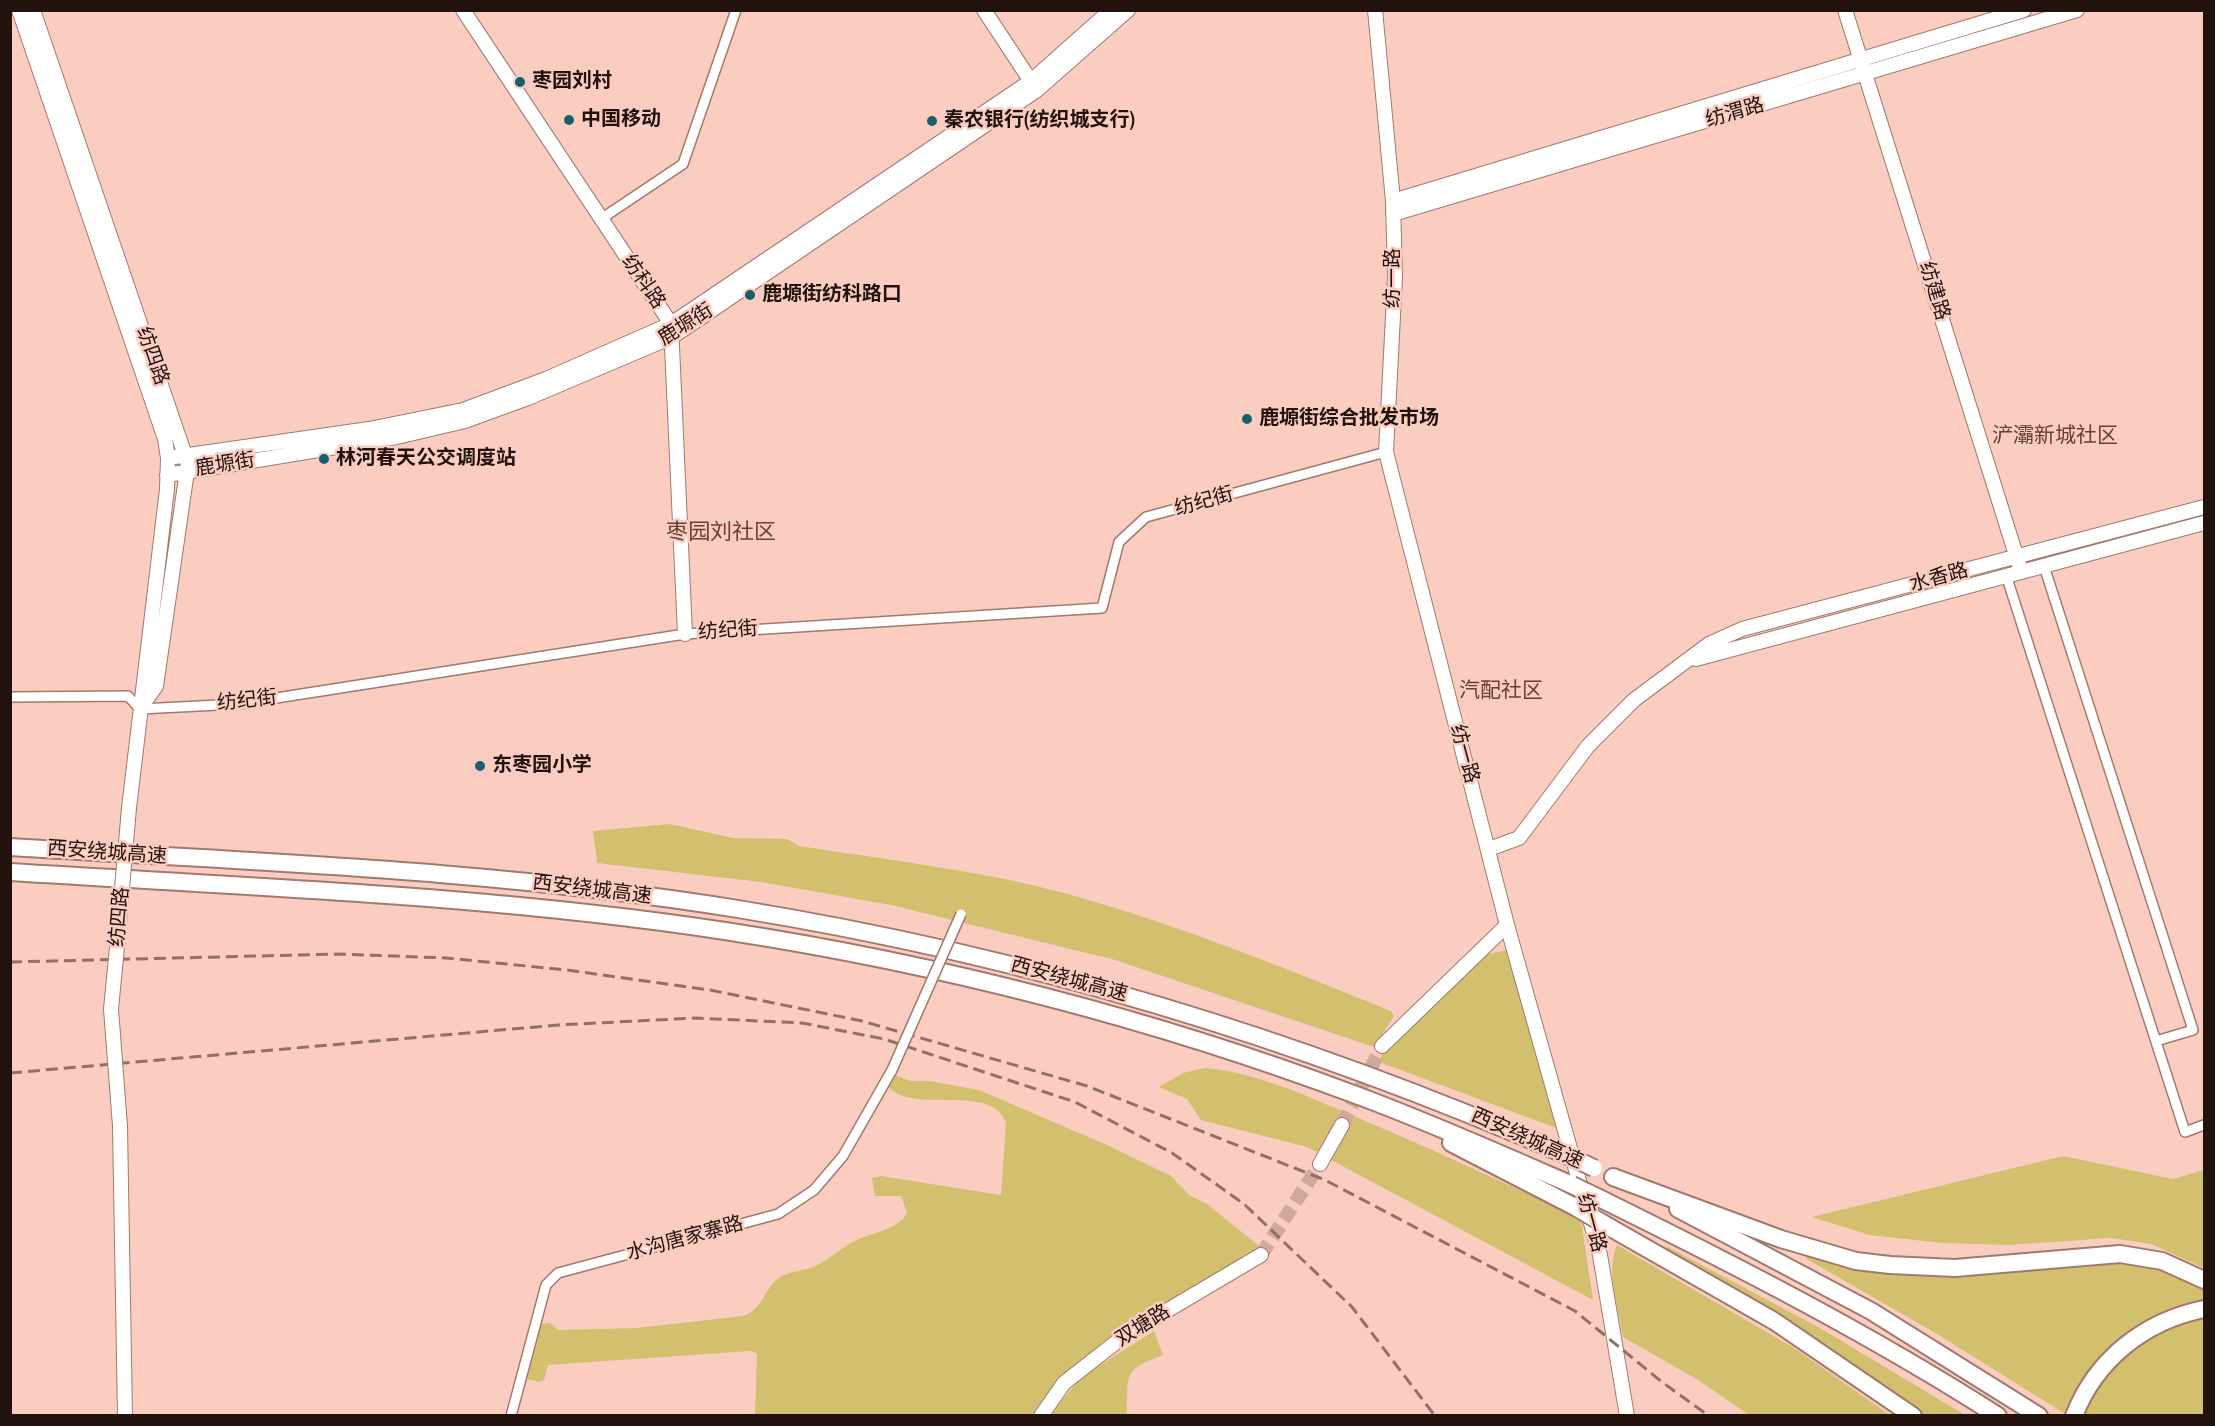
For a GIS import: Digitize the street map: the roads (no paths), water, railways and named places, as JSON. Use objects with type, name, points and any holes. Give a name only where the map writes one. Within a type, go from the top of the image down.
[{"type":"highway","name":"西安绕城高速","points":[[10,847],[362,869],[560,886],[738,909],[908,940],[1148,1001],[1235,1027],[1445,1102],[1594,1168],[1768,1255],[1871,1311],[2039,1416]]},
{"type":"highway","name":"西安绕城高速","points":[[10,872],[489,903],[727,931],[912,966],[1060,1002],[1201,1042],[1359,1096],[1572,1185],[1764,1279],[1978,1402],[1998,1416]]},
{"type":"highway","points":[[1359,1096],[1577,1208],[1774,1322],[1913,1416]]},
{"type":"highway","points":[[1613,1177],[1781,1239],[1856,1261],[1955,1268],[2120,1254],[2162,1261],[2205,1280]]},
{"type":"highway","points":[[2074,1416],[2095,1378],[2115,1354],[2147,1330],[2185,1313],[2205,1309]]},
{"type":"street","name":"纺四路","points":[[19,10],[137,353],[165,439],[168,458],[129,808],[111,1009],[120,1126],[125,1416]]},
{"type":"street","name":"纺四路","points":[[33,10],[186,455],[187,471],[156,686],[140,709]]},
{"type":"street","name":"纺科路","points":[[463,10],[602,219],[671,331]]},
{"type":"street","points":[[602,219],[683,164],[736,10]]},
{"type":"street","points":[[984,10],[1034,85]]},
{"type":"street","name":"鹿塬街","points":[[1034,85],[1112,10]]},
{"type":"street","name":"鹿塬街","points":[[168,474],[397,437],[465,421],[528,398],[671,331],[1034,85],[1128,10]]},
{"type":"street","name":"纺一路","points":[[1375,10],[1393,207],[1395,277],[1386,452],[1507,925],[1600,1255],[1627,1416]]},
{"type":"street","name":"纺建路","points":[[1845,10],[2021,571]]},
{"type":"street","name":"纺渭路","points":[[1393,207],[1861,59],[2024,10]]},
{"type":"street","name":"纺渭路","points":[[1393,207],[1866,74],[2077,10]]},
{"type":"street","name":"鹿塬街","points":[[168,458],[369,429],[463,410],[671,331]]},
{"type":"street","points":[[671,331],[685,634]]},
{"type":"street","name":"纺纪街","points":[[140,709],[238,705],[685,634],[1102,608],[1119,542],[1146,518],[1386,452]]},
{"type":"street","name":"水香路","points":[[1489,849],[1519,838],[1598,735],[1634,700],[1709,644],[1732,632],[2205,507]]},
{"type":"street","name":"水香路","points":[[1680,666],[1721,650],[2205,523]]},
{"type":"street","points":[[2044,566],[2193,1030],[2157,1041]]},
{"type":"street","points":[[2006,575],[2185,1132],[2205,1125]]},
{"type":"street","points":[[10,697],[128,696],[140,709]]},
{"type":"street","name":"水沟唐家寨路","points":[[511,1416],[546,1285],[558,1273],[778,1214],[814,1190],[843,1156],[892,1070],[961,915]]},
{"type":"street","points":[[1382,1046],[1507,925]]},
{"type":"street","points":[[1320,1164],[1342,1125]]},
{"type":"street","name":"双塘路","points":[[1041,1416],[1064,1383],[1124,1336],[1261,1255]]},
{"type":"tunnel","points":[[1342,1125],[1382,1046]]},
{"type":"tunnel","points":[[1261,1255],[1320,1164]]},
{"type":"railway","points":[[10,962],[340,954],[446,958],[567,970],[710,990],[862,1021],[1087,1086],[1325,1180],[1575,1311],[1662,1382],[1709,1416]]},
{"type":"railway","points":[[10,1073],[558,1025],[695,1018],[802,1023],[884,1039],[1075,1102],[1172,1153],[1244,1204],[1352,1307],[1435,1416]]},
{"type":"place","name":"枣园刘村","points":[[520,82]]},
{"type":"place","name":"中国移动","points":[[569,120]]},
{"type":"place","name":"秦农银行(纺织城支行)","points":[[932,121]]},
{"type":"place","name":"鹿塬街纺科路口","points":[[750,295]]},
{"type":"place","name":"鹿塬街综合批发市场","points":[[1247,419]]},
{"type":"place","name":"林河春天公交调度站","points":[[324,459]]},
{"type":"place","name":"东枣园小学","points":[[480,766]]},
{"type":"district","name":"浐灞新城社区","points":[[2055,436]]},
{"type":"district","name":"枣园刘社区","points":[[721,533]]},
{"type":"district","name":"汽配社区","points":[[1501,691]]}]
